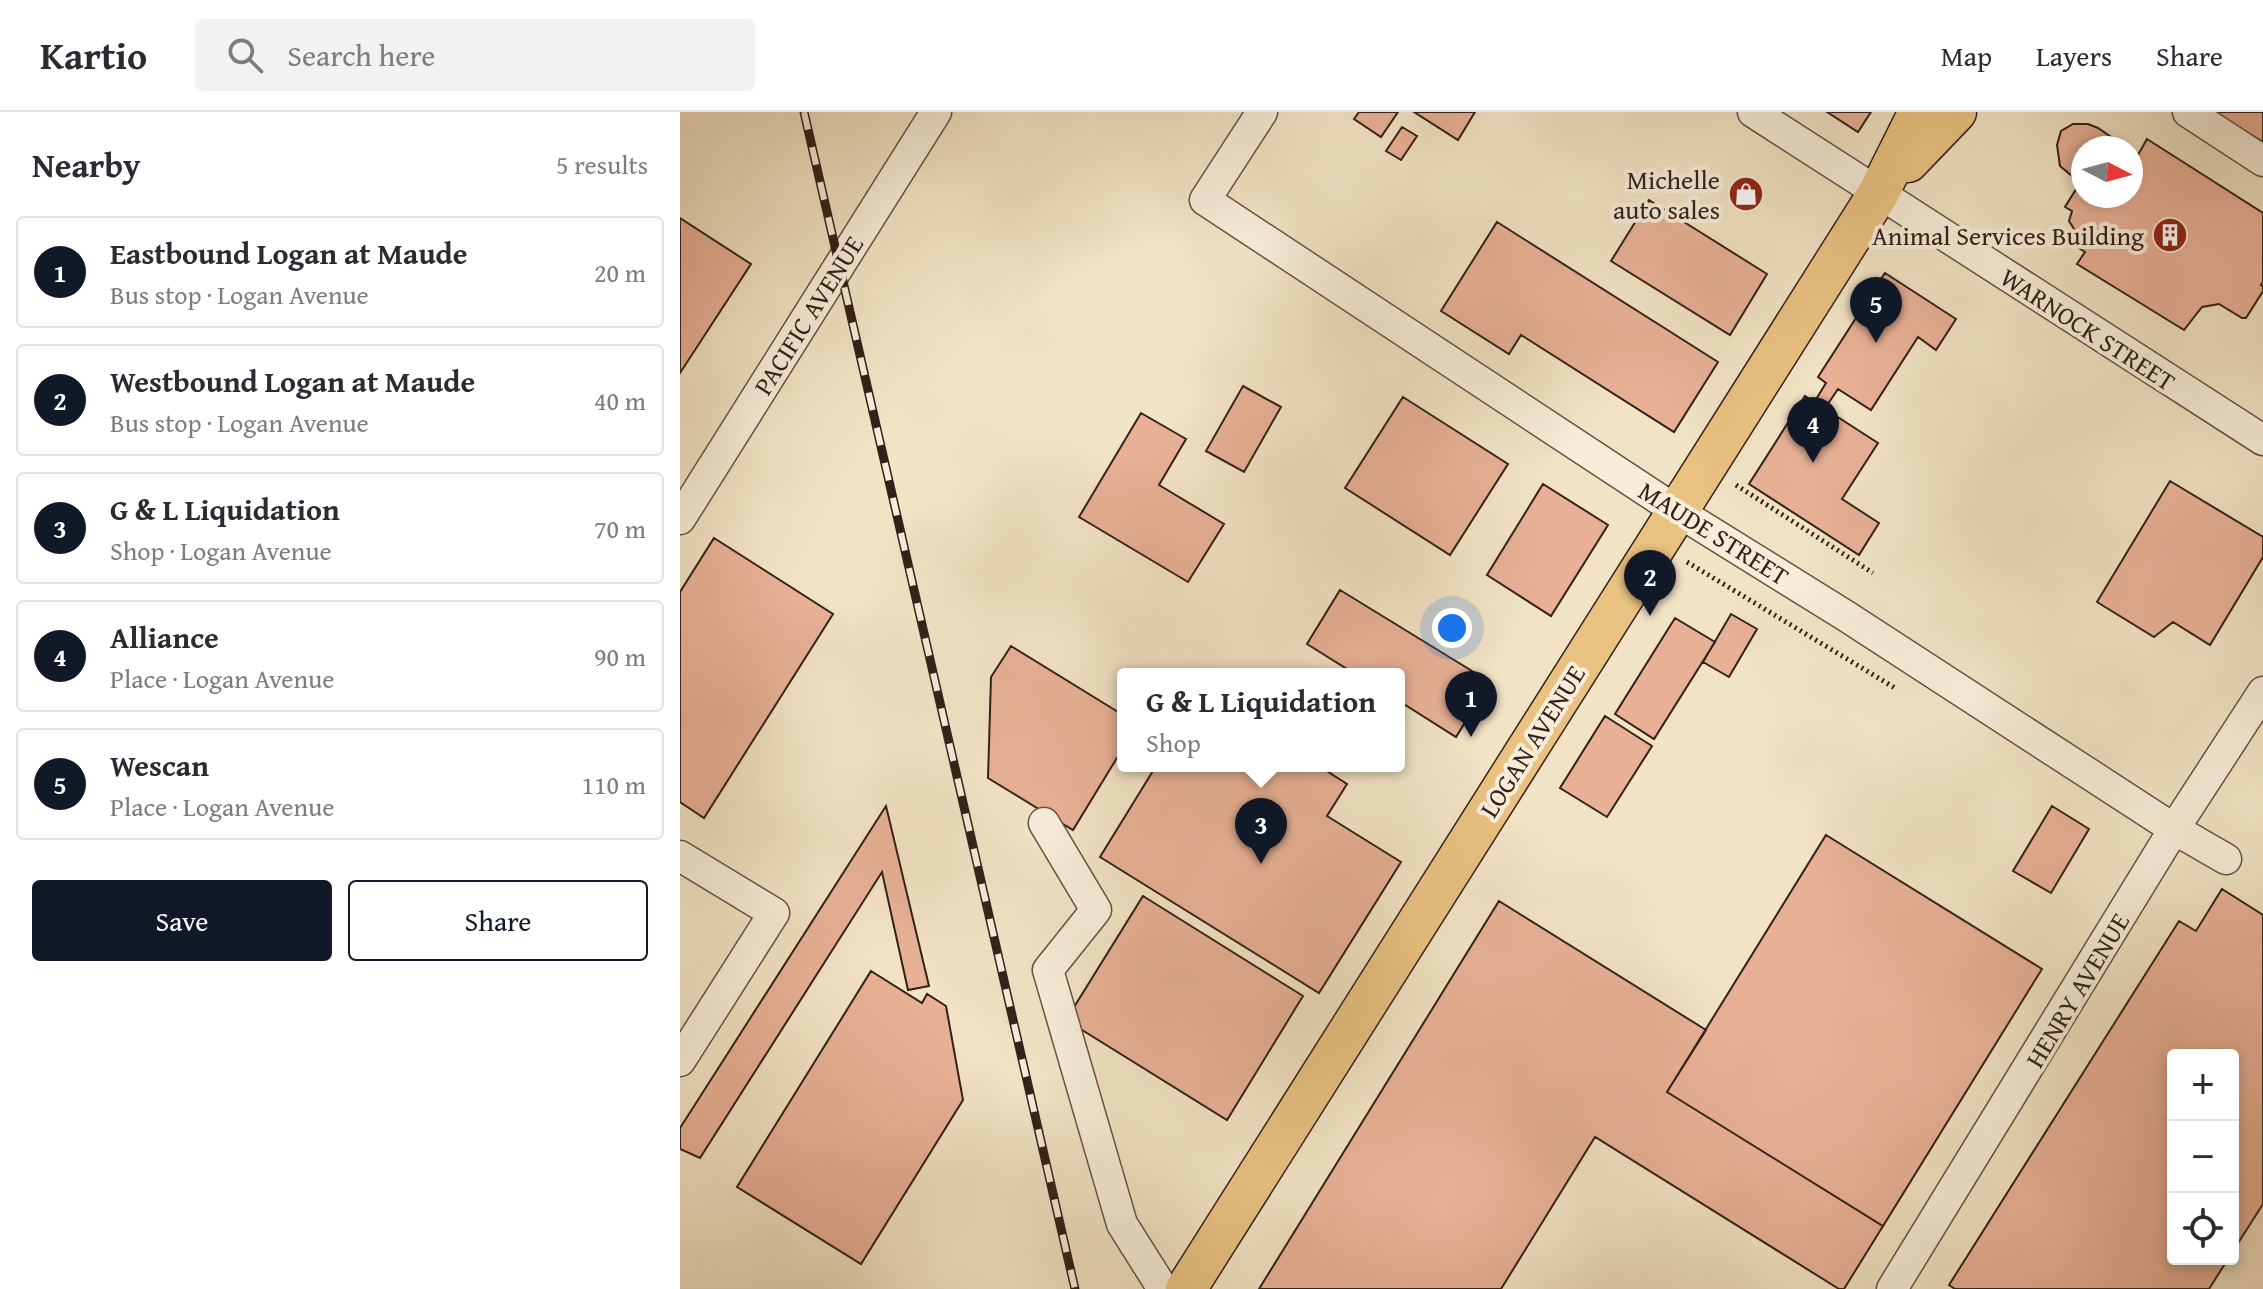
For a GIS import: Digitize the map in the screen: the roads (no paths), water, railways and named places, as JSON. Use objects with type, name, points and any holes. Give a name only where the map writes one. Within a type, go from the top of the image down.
[{"type":"main road","name":"LOGAN AVENUE","points":[[1186,1289],[1878,194],[1919,112]]},
{"type":"main road","name":"LOGAN AVENUE","points":[[1878,194],[1956,112]]},
{"type":"street","name":"PACIFIC AVENUE","points":[[680,519],[936,112]]},
{"type":"street","name":"MAUDE STREET","points":[[1262,112],[1205,200],[1677,511],[1846,616],[2174,829],[2226,859]]},
{"type":"street","name":"WARNOCK STREET","points":[[1753,112],[2263,440]]},
{"type":"street","points":[[2188,112],[2263,161]]},
{"type":"street","name":"HENRY AVENUE","points":[[1892,1289],[2174,829],[2263,692]]},
{"type":"street","points":[[1044,823],[1096,910],[1048,970],[1122,1224],[1163,1289]]},
{"type":"street","points":[[680,856],[774,913],[680,1061]]},
{"type":"railway","points":[[804,112],[1075,1289]]},
{"type":"place","name":"Michelle auto sales","points":[[1746,194]]},
{"type":"place","name":"Animal Services Building","points":[[2170,235]]},
{"type":"place","name":"Wescan","points":[[1876,343]]},
{"type":"place","name":"Alliance","points":[[1813,463]]},
{"type":"place","name":"Westbound Logan at Maude","points":[[1650,616]]},
{"type":"place","name":"Eastbound Logan at Maude","points":[[1471,737]]},
{"type":"place","name":"G & L Liquidation","points":[[1261,864]]}]
